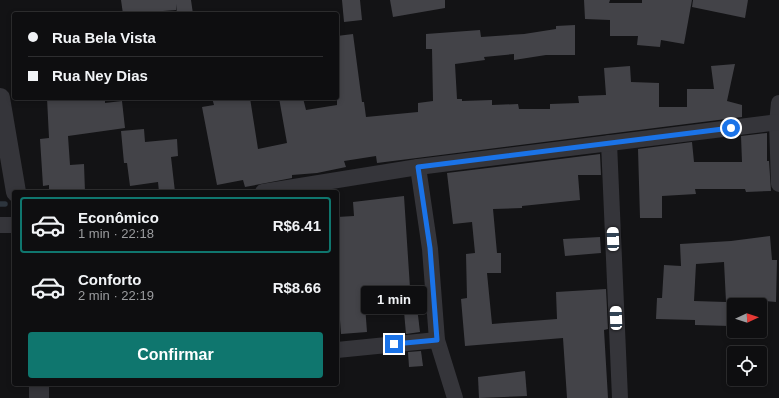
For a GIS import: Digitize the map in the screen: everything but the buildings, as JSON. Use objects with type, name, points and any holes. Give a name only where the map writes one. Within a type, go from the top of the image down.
[{"type":"street","points":[[0,98],[16,190]]},
{"type":"street","points":[[779,103],[779,184]]},
{"type":"street","points":[[275,190],[418,167],[778,123]]},
{"type":"street","points":[[609,143],[620,398]]},
{"type":"street","points":[[418,167],[430,248],[437,340],[455,398]]},
{"type":"street","points":[[0,226],[12,225]]},
{"type":"street","points":[[339,350],[437,340]]},
{"type":"street","points":[[39,386],[39,398]]},
{"type":"waterway","points":[[0,204],[5,204]]},
{"type":"route","points":[[394,344],[437,340],[430,248],[418,167],[731,128]]}]
